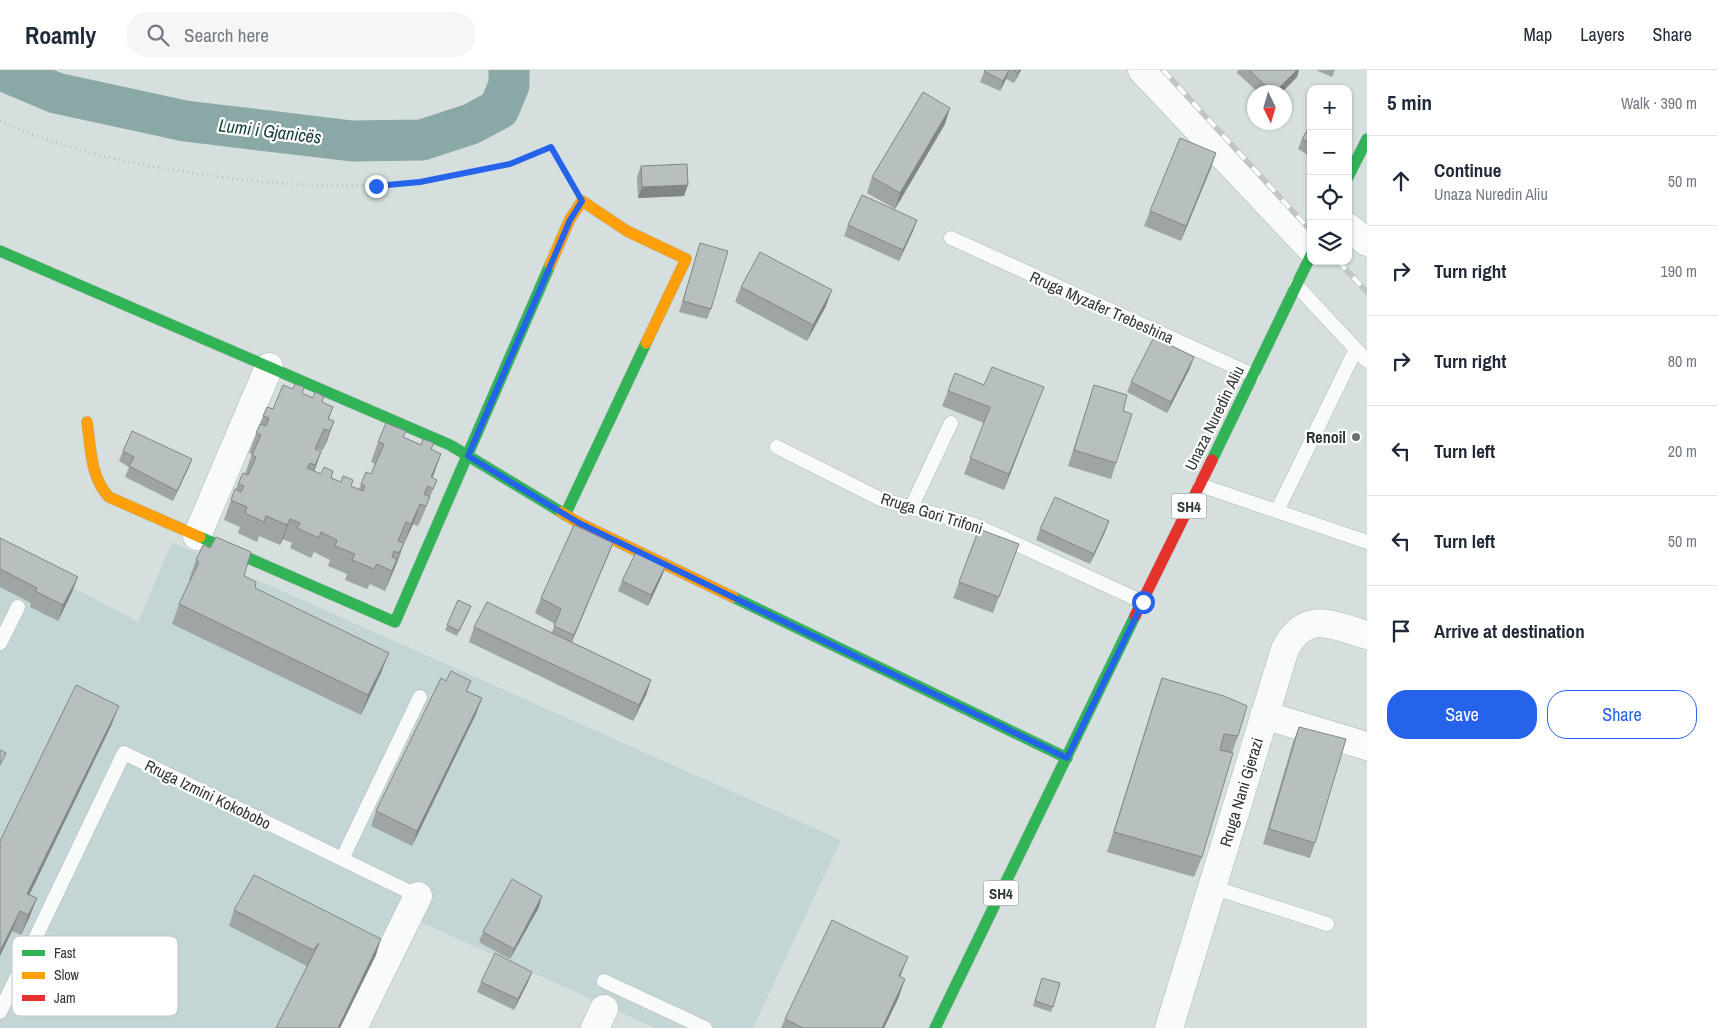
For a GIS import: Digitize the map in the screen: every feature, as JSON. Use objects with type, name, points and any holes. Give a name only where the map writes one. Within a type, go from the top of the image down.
[{"type":"street","points":[[1142,70],[1307,245]]},
{"type":"street","points":[[1349,175],[1367,138]]},
{"type":"street","points":[[87,422],[96,480],[100,490],[109,496],[395,622],[570,220],[582,201],[627,231],[686,259],[566,515]]},
{"type":"street","points":[[1352,230],[1367,242]]},
{"type":"street","points":[[0,251],[450,446],[566,515],[1067,758]]},
{"type":"street","name":"Unaza Nuredin Aliu","points":[[1067,758],[1307,263]]},
{"type":"street","points":[[197,536],[270,367]]},
{"type":"street","name":"Rruga Nani Gjerazi","points":[[1169,1028],[1285,649],[1299,628],[1320,622],[1367,636]]},
{"type":"street","points":[[1264,715],[1367,746]]},
{"type":"street","name":"SH4","points":[[935,1028],[1067,758]]},
{"type":"street","name":"Rruga Izmini Kokobobo","points":[[353,1028],[418,896]]},
{"type":"lane","name":"Rruga Myzafer Trebeshina","points":[[951,238],[1253,375]]},
{"type":"lane","points":[[1296,285],[1367,361]]},
{"type":"lane","points":[[1277,511],[1356,349]]},
{"type":"lane","points":[[911,508],[951,423]]},
{"type":"lane","name":"Rruga Gori Trifoni","points":[[777,447],[880,499],[976,525],[1143,602]]},
{"type":"lane","points":[[1200,485],[1367,542]]},
{"type":"lane","points":[[0,643],[18,607]]},
{"type":"lane","points":[[342,859],[420,697]]},
{"type":"lane","name":"Rruga Izmini Kokobobo","points":[[36,936],[124,753],[418,896]]},
{"type":"lane","points":[[1212,887],[1327,924]]},
{"type":"lane","points":[[604,981],[705,1028]]},
{"type":"lane","name":"Rruga Izmini Kokobobo","points":[[0,1012],[12,987]]},
{"type":"path","points":[[0,121],[29,135],[88,152],[149,166],[272,183],[328,186],[376,186],[420,182],[510,164],[551,147],[582,201]]},
{"type":"shaded area","points":[[172,542],[841,840],[753,1028],[655,1028],[403,914],[344,1028],[0,1028],[0,548],[138,622]]},
{"type":"building","points":[[985,70],[1009,70],[1003,81]]},
{"type":"building","points":[[1249,70],[1297,70],[1282,85],[1265,85]]},
{"type":"building","points":[[923,92],[950,108],[900,193],[872,177]]},
{"type":"building","points":[[1307,131],[1307,142],[1302,139]]},
{"type":"building","points":[[1180,138],[1216,153],[1186,226],[1150,211]]},
{"type":"building","points":[[687,164],[688,185],[642,187],[641,166]]},
{"type":"building","points":[[862,195],[917,220],[903,250],[848,225]]},
{"type":"building","points":[[700,243],[728,251],[711,309],[683,301]]},
{"type":"building","points":[[760,252],[832,290],[813,325],[741,287]]},
{"type":"building","points":[[1154,337],[1194,357],[1171,402],[1131,382]]},
{"type":"building","points":[[992,367],[1044,387],[1009,474],[970,458],[990,407],[948,391],[955,373],[984,385]]},
{"type":"building","points":[[295,384],[304,387],[302,393],[313,398],[315,392],[324,396],[322,402],[333,407],[328,419],[334,421],[330,431],[324,429],[315,449],[321,452],[315,465],[310,463],[307,468],[321,474],[324,467],[333,471],[331,478],[341,482],[343,476],[353,480],[351,486],[363,491],[365,486],[361,484],[366,472],[371,474],[384,444],[378,442],[386,423],[406,431],[403,437],[421,445],[423,439],[434,443],[431,449],[441,454],[431,477],[437,480],[433,489],[428,486],[424,494],[430,497],[426,506],[420,504],[411,524],[406,522],[398,541],[404,543],[399,553],[394,551],[392,557],[397,559],[392,571],[377,564],[374,569],[352,560],[355,554],[335,546],[337,540],[321,532],[319,538],[297,528],[300,523],[290,519],[287,525],[266,516],[264,522],[245,513],[247,507],[231,500],[235,489],[241,492],[244,486],[238,484],[243,473],[248,475],[256,457],[252,455],[261,435],[256,433],[260,424],[266,426],[269,418],[263,416],[267,407],[273,409],[283,385],[293,389]]},
{"type":"building","points":[[1094,385],[1127,395],[1123,411],[1132,414],[1116,463],[1074,450]]},
{"type":"building","points":[[132,431],[192,459],[177,491],[129,466],[134,457],[123,451]]},
{"type":"building","points":[[1055,497],[1109,521],[1094,554],[1040,529]]},
{"type":"building","points":[[574,525],[613,543],[574,635],[554,626],[561,609],[541,598]]},
{"type":"building","points":[[979,529],[1019,544],[999,597],[959,582]]},
{"type":"building","points":[[216,537],[251,552],[244,576],[256,582],[255,588],[389,653],[368,695],[179,604],[199,562],[196,560],[203,545],[210,548]]},
{"type":"building","points":[[0,538],[78,577],[63,605],[35,591],[37,588],[0,569]]},
{"type":"building","points":[[636,552],[666,565],[651,595],[622,581]]},
{"type":"building","points":[[458,600],[471,606],[459,631],[447,625]]},
{"type":"building","points":[[487,602],[651,680],[639,705],[474,627]]},
{"type":"building","points":[[451,671],[471,681],[466,691],[482,698],[417,831],[376,811],[441,678],[446,681]]},
{"type":"building","points":[[1162,678],[1224,696],[1247,706],[1238,736],[1224,734],[1220,750],[1233,753],[1202,857],[1114,832]]},
{"type":"building","points":[[76,685],[119,706],[27,894],[37,898],[28,915],[20,911],[0,951],[0,841]]},
{"type":"building","points":[[1299,727],[1346,739],[1315,843],[1269,829]]},
{"type":"building","points":[[0,750],[6,753],[0,765]]},
{"type":"building","points":[[254,875],[381,939],[338,1028],[276,1028],[319,943],[313,950],[234,910]]},
{"type":"building","points":[[512,879],[542,896],[514,949],[483,932]]},
{"type":"building","points":[[832,920],[908,957],[899,976],[905,979],[882,1028],[803,1028],[785,1019]]},
{"type":"building","points":[[495,953],[532,972],[518,999],[481,982]]},
{"type":"building","points":[[1042,978],[1060,983],[1053,1007],[1035,1001]]},
{"type":"waterway","name":"Lumi i Gjanicës","points":[[1,70],[56,93],[185,121],[352,141],[422,140],[471,124],[499,109],[509,85],[509,70]]},
{"type":"railway","points":[[1163,70],[1307,227]]},
{"type":"railway","points":[[1342,265],[1367,292]]},
{"type":"traffic: fast","points":[[1349,175],[1367,139]]},
{"type":"traffic: fast","points":[[0,251],[450,445],[561,512]]},
{"type":"traffic: fast","points":[[1212,460],[1307,263]]},
{"type":"traffic: fast","points":[[200,537],[395,622],[550,265]]},
{"type":"traffic: fast","points":[[565,515],[646,343]]},
{"type":"traffic: fast","points":[[733,597],[1067,758]]},
{"type":"traffic: fast","points":[[935,1028],[1135,616]]},
{"type":"traffic: slow","points":[[550,265],[570,219],[582,201],[627,231],[686,259],[646,343]]},
{"type":"traffic: slow","points":[[87,422],[95,471],[98,481],[109,497],[200,537]]},
{"type":"traffic: slow","points":[[561,512],[579,523],[733,597]]},
{"type":"traffic: jam","points":[[1135,616],[1212,460]]},
{"type":"place","name":"Renoil","points":[[1356,437]]},
{"type":"route","points":[[376,186],[420,182],[472,173],[510,164],[551,147],[566,177],[582,201],[570,220],[468,456],[579,523],[1067,758],[1143,602]]}]
